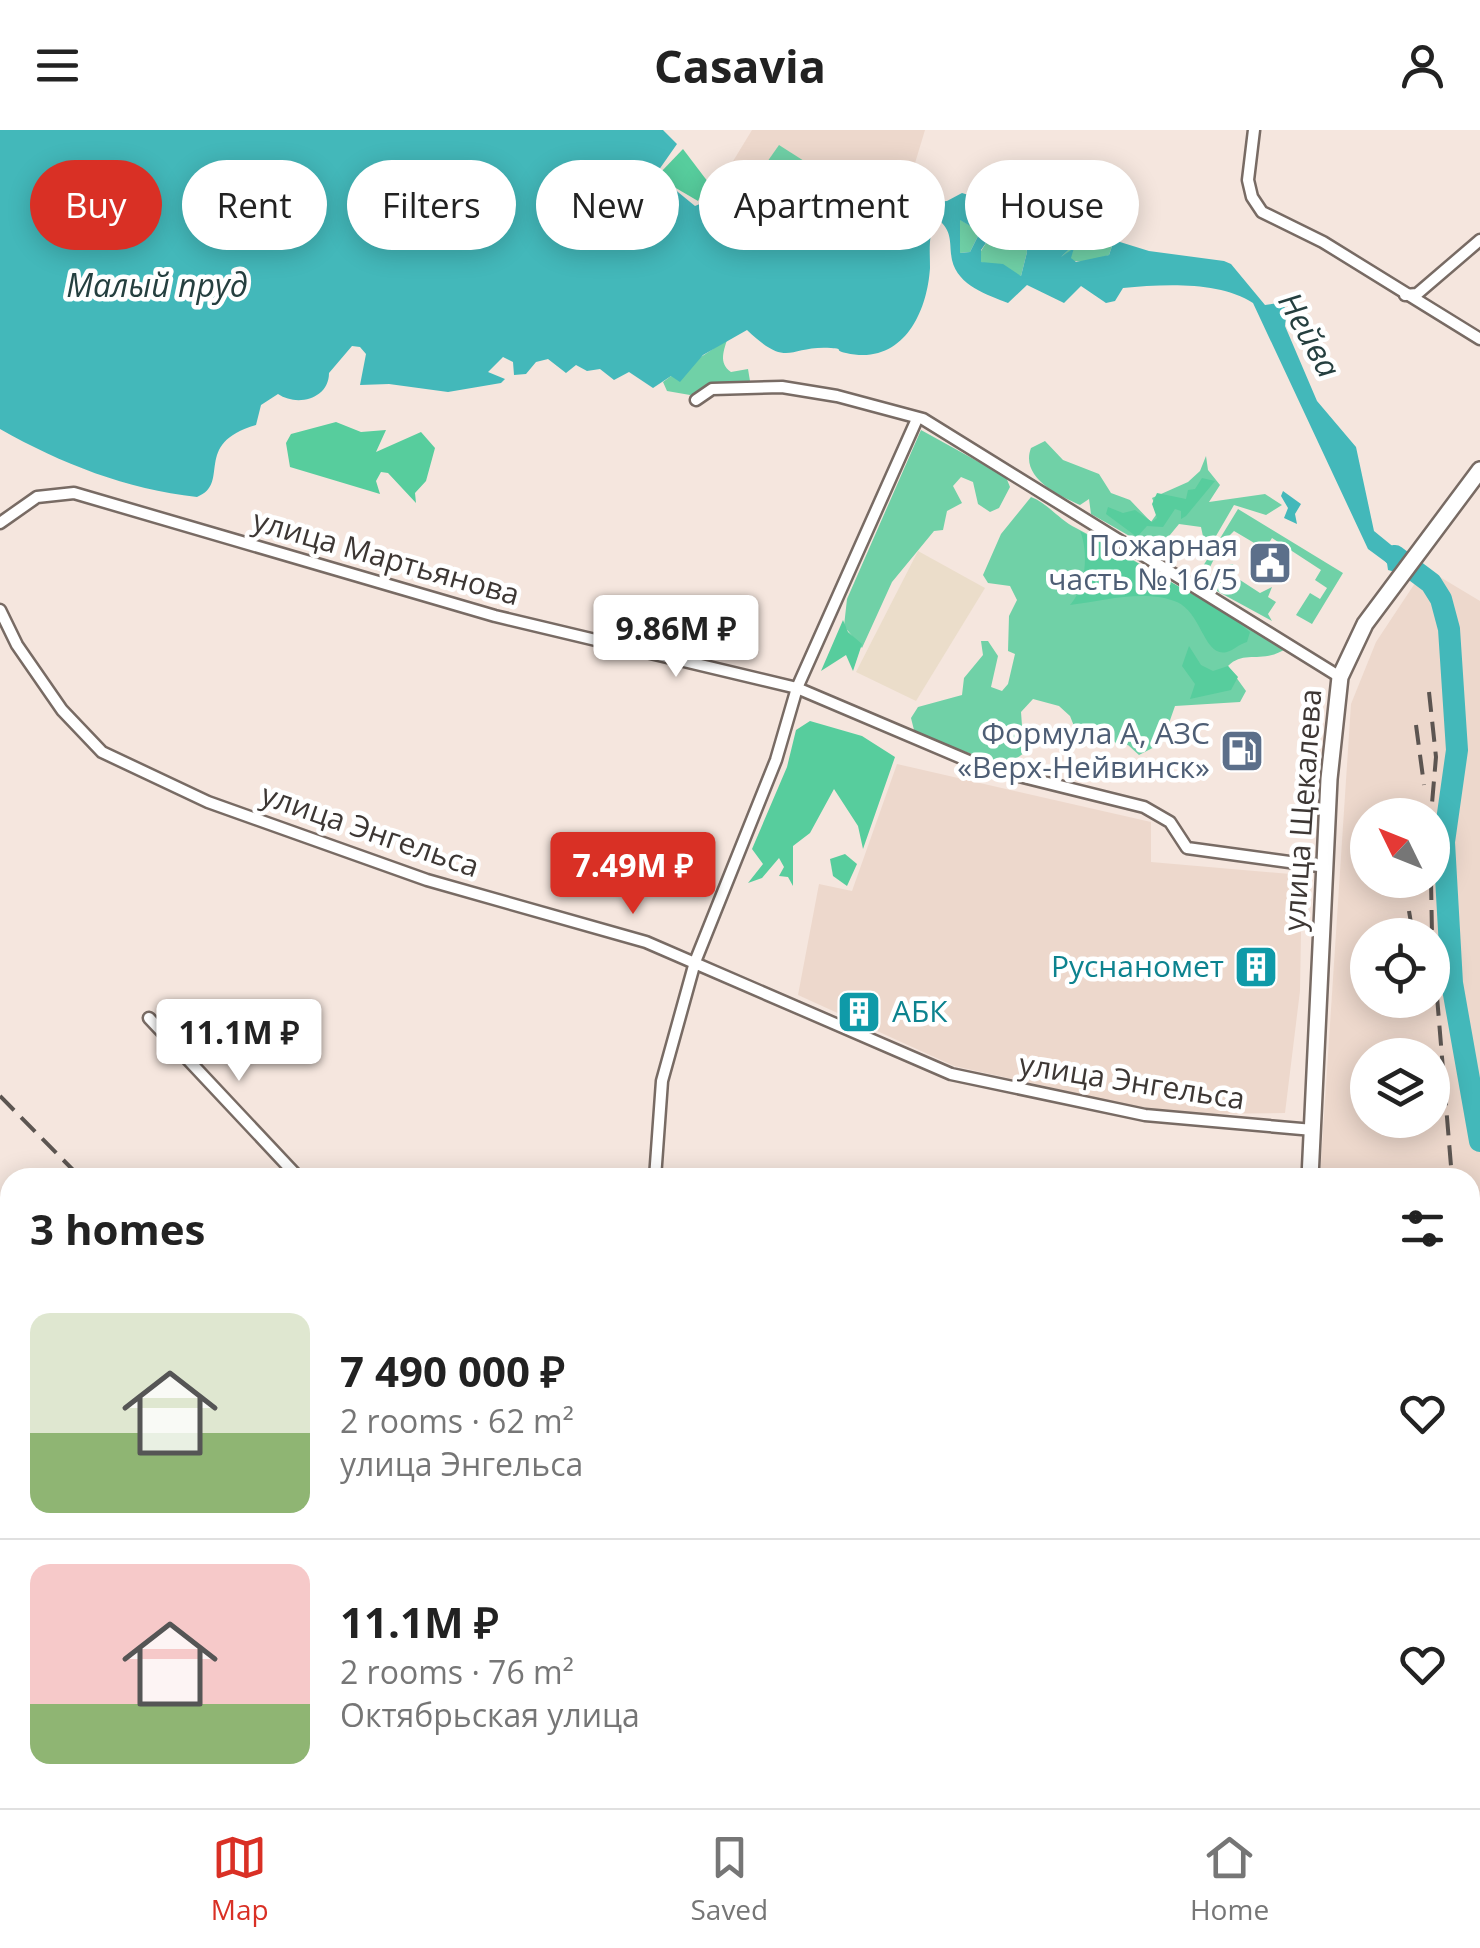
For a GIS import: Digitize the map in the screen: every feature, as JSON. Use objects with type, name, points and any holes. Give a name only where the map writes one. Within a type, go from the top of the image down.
[{"type":"main road","name":"улица Щекалева","points":[[1311,1168],[1334,718],[1340,677],[1365,624],[1480,470]]},
{"type":"street","points":[[1254,130],[1248,180],[1256,205],[1394,284],[1404,296],[1480,340]]},
{"type":"street","points":[[1404,296],[1418,294],[1480,240]]},
{"type":"street","points":[[696,400],[712,389],[782,387],[837,396],[917,419],[1088,518],[1340,677]]},
{"type":"street","points":[[656,1168],[662,1081],[695,962],[776,760],[796,688],[917,419]]},
{"type":"street","name":"улица Мартьянова","points":[[0,523],[37,497],[74,493],[495,616],[796,688],[984,766],[1144,807],[1170,822],[1187,848],[1326,866]]},
{"type":"street","name":"улица Энгельса","points":[[0,610],[17,645],[62,710],[102,752],[208,802],[427,880],[646,942],[950,1074],[1145,1116],[1313,1130]]},
{"type":"street","points":[[149,1018],[290,1168]]},
{"type":"shaded area","points":[[752,130],[925,130],[916,160],[734,160]]},
{"type":"shaded area","points":[[918,551],[985,588],[916,701],[856,672]]},
{"type":"shaded area","points":[[1425,568],[1480,601],[1480,1168],[1321,1168],[1351,704],[1376,642]]},
{"type":"shaded area","points":[[897,764],[1151,822],[1151,862],[1302,875],[1300,991],[1285,1113],[1192,1114],[1133,1106],[954,1066],[798,995],[819,884],[852,891]]},
{"type":"green space","points":[[779,145],[802,160],[768,160]]},
{"type":"green space","points":[[683,149],[699,170],[698,201],[679,190],[679,160],[672,160]]},
{"type":"green space","points":[[959,219],[965,223],[965,250],[971,250],[960,253]]},
{"type":"green space","points":[[1027,250],[1021,276],[981,262],[981,251]]},
{"type":"green space","points":[[1068,250],[1111,250],[1109,255],[1089,262],[1072,261],[1069,253],[1060,258]]},
{"type":"green space","points":[[728,337],[724,365],[731,372],[748,369],[750,381],[690,395],[667,391],[663,382]]},
{"type":"green space","points":[[336,422],[361,432],[386,430],[376,452],[421,432],[435,448],[426,481],[415,493],[416,503],[388,473],[381,472],[376,481],[380,494],[290,467],[286,443],[291,434]]},
{"type":"green space","points":[[921,430],[1006,477],[1010,487],[999,508],[990,512],[978,504],[973,482],[961,477],[953,486],[962,503],[947,511],[943,530],[934,531],[892,582],[862,648],[844,626],[847,599]]},
{"type":"green space","points":[[1045,441],[1063,460],[1099,474],[1111,493],[1130,500],[1151,522],[1158,512],[1152,498],[1188,482],[1200,471],[1206,456],[1208,470],[1220,485],[1209,502],[1265,494],[1282,505],[1266,515],[1234,505],[1216,536],[1204,541],[1201,527],[1179,524],[1160,547],[1167,553],[1162,555],[1091,514],[1089,499],[1080,505],[1043,484],[1029,458],[1031,448]]},
{"type":"green space","points":[[1202,478],[1215,481],[1186,516],[1181,519],[1181,511],[1175,509],[1163,527],[1147,526],[1137,537],[1106,514],[1108,507],[1123,513],[1135,510],[1152,522],[1157,518],[1152,504],[1157,493],[1186,499],[1188,490],[1195,489]]},
{"type":"green space","points":[[1031,497],[1070,525],[1287,648],[1270,656],[1234,661],[1228,666],[1246,691],[1240,702],[1175,706],[1162,743],[1139,755],[1128,745],[1118,746],[1103,728],[1078,736],[1070,716],[1059,706],[1033,699],[1021,712],[1024,753],[1006,766],[915,734],[911,718],[918,707],[962,695],[964,678],[983,655],[981,641],[988,641],[998,656],[991,687],[1002,691],[1008,684],[1015,654],[1008,651],[1009,616],[1017,600],[1010,586],[988,583],[983,575],[1001,534]]},
{"type":"green space","points":[[1238,509],[1343,573],[1312,624],[1296,615],[1310,593],[1320,599],[1327,588],[1315,580],[1321,570],[1272,538],[1260,557],[1256,544],[1234,531],[1222,543],[1204,579],[1197,576]]},
{"type":"green space","points":[[1080,531],[1226,613],[1250,632],[1247,642],[1219,652],[1185,608],[1164,598],[1124,597],[1070,605],[1080,589],[1084,570]]},
{"type":"green space","points":[[1233,564],[1237,578],[1260,593],[1272,587],[1268,597],[1276,602],[1268,614],[1272,621],[1217,591],[1216,578],[1224,566]]},
{"type":"green space","points":[[843,620],[848,632],[862,644],[853,671],[846,655],[821,671]]},
{"type":"green space","points":[[1189,646],[1201,665],[1213,671],[1228,666],[1238,677],[1231,690],[1190,699],[1195,684],[1182,666]]},
{"type":"green space","points":[[810,721],[862,736],[895,757],[863,849],[858,826],[834,789],[810,833],[793,846],[793,886],[788,877],[779,876],[784,867],[779,858],[762,878],[748,883],[763,864],[752,849],[787,767],[796,730]]},
{"type":"green space","points":[[845,854],[857,864],[847,886],[833,876],[830,859]]},
{"type":"water","name":"Малый пруд","points":[[0,130],[663,130],[677,144],[666,160],[536,160],[536,250],[679,250],[679,193],[695,206],[699,204],[699,250],[930,250],[928,285],[917,319],[908,333],[882,352],[866,355],[817,348],[781,352],[747,330],[703,355],[680,382],[671,376],[653,388],[629,372],[614,380],[600,369],[587,371],[576,365],[566,373],[548,359],[536,362],[526,374],[514,375],[513,362],[503,357],[488,372],[505,379],[501,383],[448,392],[389,384],[360,385],[366,354],[360,347],[352,346],[329,373],[328,382],[318,394],[294,400],[278,394],[261,405],[256,425],[224,442],[212,483],[197,497],[145,488],[47,453],[0,429]]},
{"type":"water","name":"Малый пруд","points":[[962,193],[965,223],[960,220],[960,253],[981,250],[981,262],[1003,264],[1021,276],[1026,250],[1068,250],[1061,257],[1073,250],[1071,258],[1076,262],[1109,255],[1111,250],[1139,248],[1231,264],[1265,305],[1278,303],[1287,309],[1285,326],[1317,401],[1356,447],[1374,531],[1423,571],[1418,578],[1388,570],[1387,563],[1368,549],[1253,303],[1224,291],[1173,285],[1123,288],[1115,301],[1106,303],[1081,286],[1064,303],[1027,285],[1008,303],[960,277],[952,260],[945,201]]},
{"type":"water","points":[[1283,491],[1301,504],[1295,514],[1297,524],[1284,518],[1288,508],[1281,496]]},
{"type":"waterway","name":"Нейва","points":[[1395,556],[1431,583],[1441,599],[1449,629],[1457,750],[1444,842],[1452,983],[1480,1141]]},
{"type":"railway","points":[[1429,692],[1436,757],[1432,798]]},
{"type":"railway","points":[[1416,725],[1424,785]]},
{"type":"railway","points":[[1431,898],[1432,918]]},
{"type":"railway","points":[[1409,911],[1410,918]]},
{"type":"railway","points":[[1439,1018],[1451,1168]]},
{"type":"railway","points":[[0,1096],[71,1168]]},
{"type":"place","name":"Пожарная часть № 16/5","points":[[1270,563]]},
{"type":"place","name":"Формула А, АЗС «Верх-Нейвинск»","points":[[1242,751]]},
{"type":"place","name":"Руснаномет","points":[[1256,967]]},
{"type":"place","name":"АБК","points":[[859,1012]]}]
